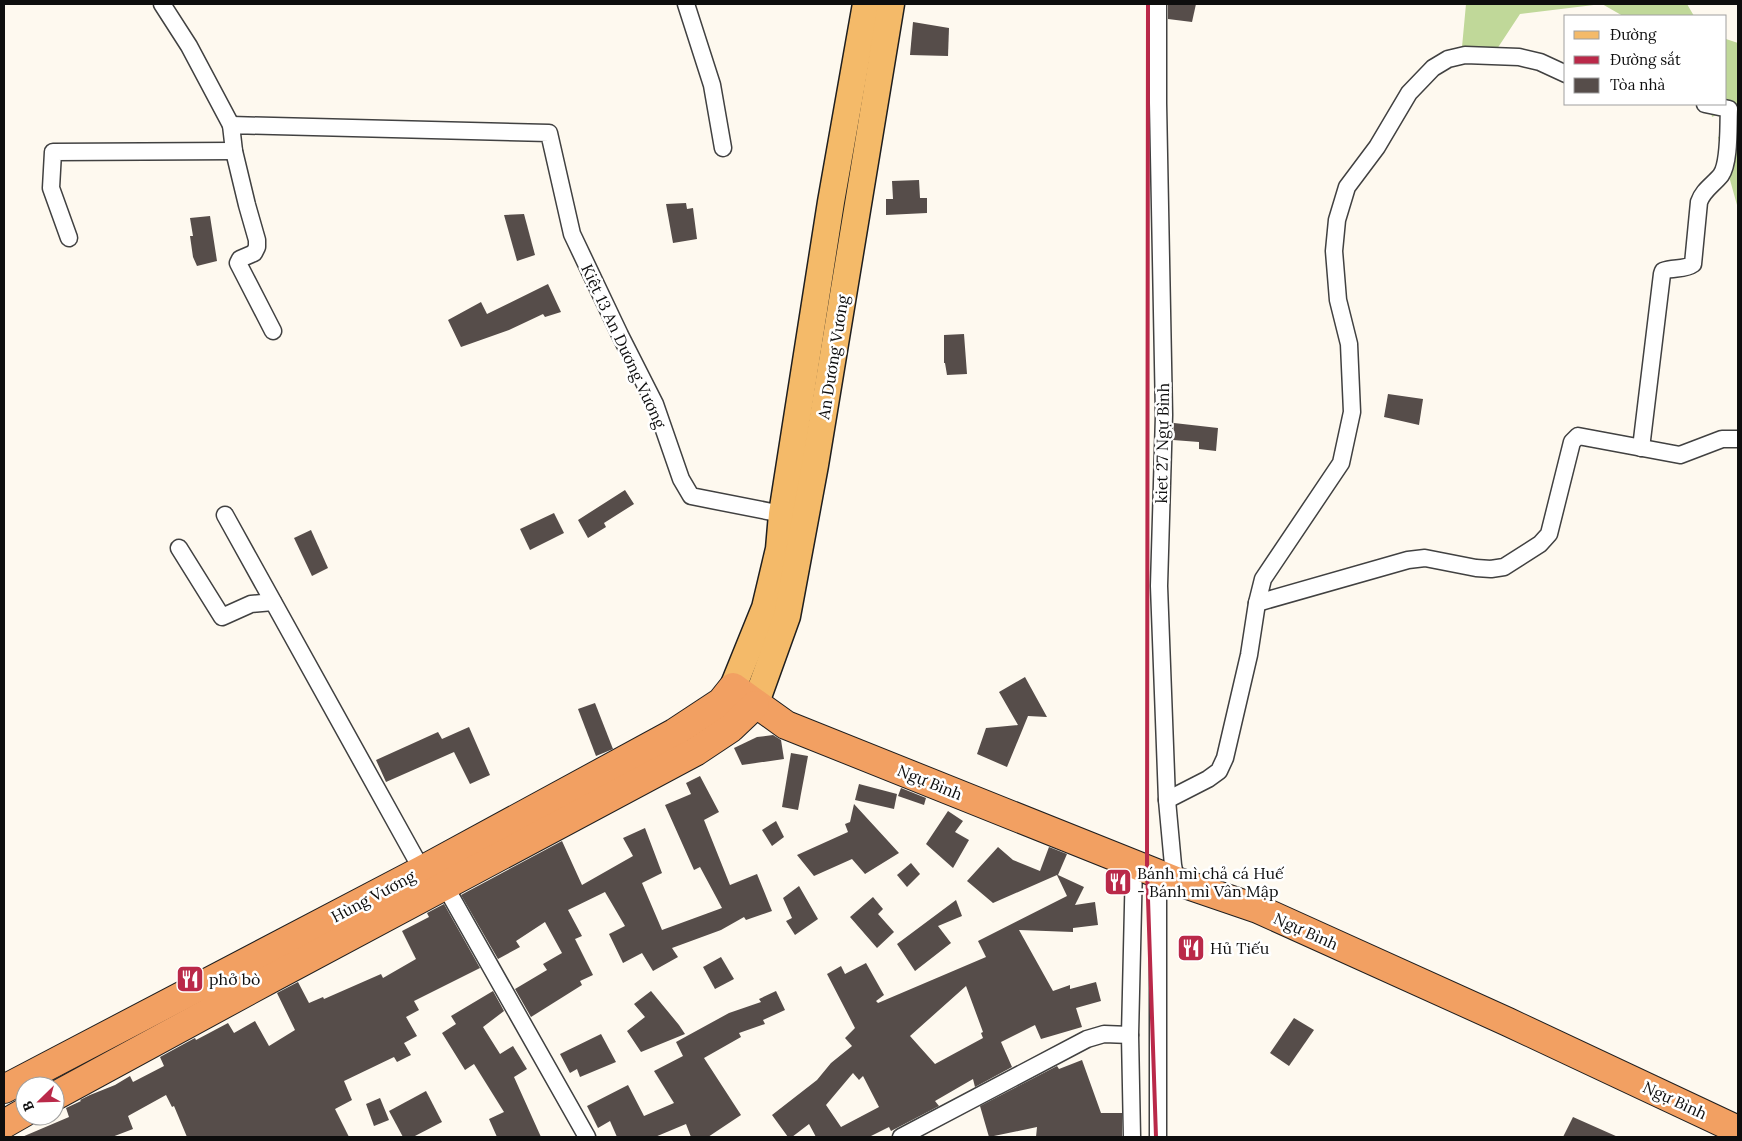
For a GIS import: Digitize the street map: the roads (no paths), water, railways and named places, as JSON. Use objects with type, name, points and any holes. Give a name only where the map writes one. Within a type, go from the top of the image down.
[{"type":"highway","name":"Ngự Bình","points":[[733,687],[786,725],[1156,873],[1258,909],[1508,1022],[1738,1130]]},
{"type":"highway","name":"Hùng Vương","points":[[4,1088],[422,870],[674,733],[721,702],[733,687]]},
{"type":"highway","name":"Hùng Vương","points":[[65,1091],[694,752],[731,728],[755,704]]},
{"type":"highway","points":[[4,1124],[15,1118]]},
{"type":"main road","name":"An Dương Vương","points":[[733,687],[765,608],[778,549],[831,202],[880,5]]},
{"type":"main road","name":"An Dương Vương","points":[[755,704],[787,616],[815,465],[880,5]]},
{"type":"street","points":[[162,4],[189,46],[231,125],[234,151],[257,244],[254,253],[240,259],[238,263],[273,331]]},
{"type":"street","points":[[686,4],[712,85],[723,148]]},
{"type":"street","name":"kiet 27 Ngự Bình","points":[[1156,873],[1173,865],[1167,800],[1159,586],[1164,415],[1158,4]]},
{"type":"street","points":[[1167,800],[1208,779],[1219,771],[1225,758],[1249,655],[1264,579],[1341,463],[1352,412],[1349,344],[1338,300],[1334,251],[1337,220],[1347,187],[1377,147],[1410,93],[1433,68],[1448,59],[1465,55],[1519,57],[1540,62],[1564,73]]},
{"type":"street","points":[[1640,448],[1662,274],[1668,269],[1689,267],[1693,264],[1701,196],[1720,176],[1726,161],[1729,109],[1711,105]]},
{"type":"street","name":"Kiệt 13 An Dương Vương","points":[[231,125],[549,133],[572,234],[655,404],[681,479],[691,496],[782,514]]},
{"type":"street","points":[[69,238],[51,188],[53,152],[234,151]]},
{"type":"street","points":[[1258,603],[1408,560],[1425,558],[1476,568],[1492,569],[1504,567],[1540,544],[1549,534],[1572,442],[1578,436],[1680,455],[1722,439],[1738,439]]},
{"type":"street","points":[[225,515],[422,870]]},
{"type":"street","points":[[179,548],[222,617],[251,604],[274,602]]},
{"type":"street","points":[[1132,1137],[1130,1035],[1156,873]]},
{"type":"street","points":[[1156,873],[1158,1137]]},
{"type":"street","points":[[445,886],[587,1137]]},
{"type":"street","points":[[901,1137],[1087,1039],[1104,1034],[1130,1035]]},
{"type":"railway","points":[[1148,4],[1147,869],[1156,1137]]},
{"type":"place","name":"Bánh mì chả cá Huế - Bánh mì Vân Mập","points":[[1118,882]]},
{"type":"place","name":"Hủ Tiếu","points":[[1191,948]]},
{"type":"place","name":"phở bò","points":[[190,979]]}]
